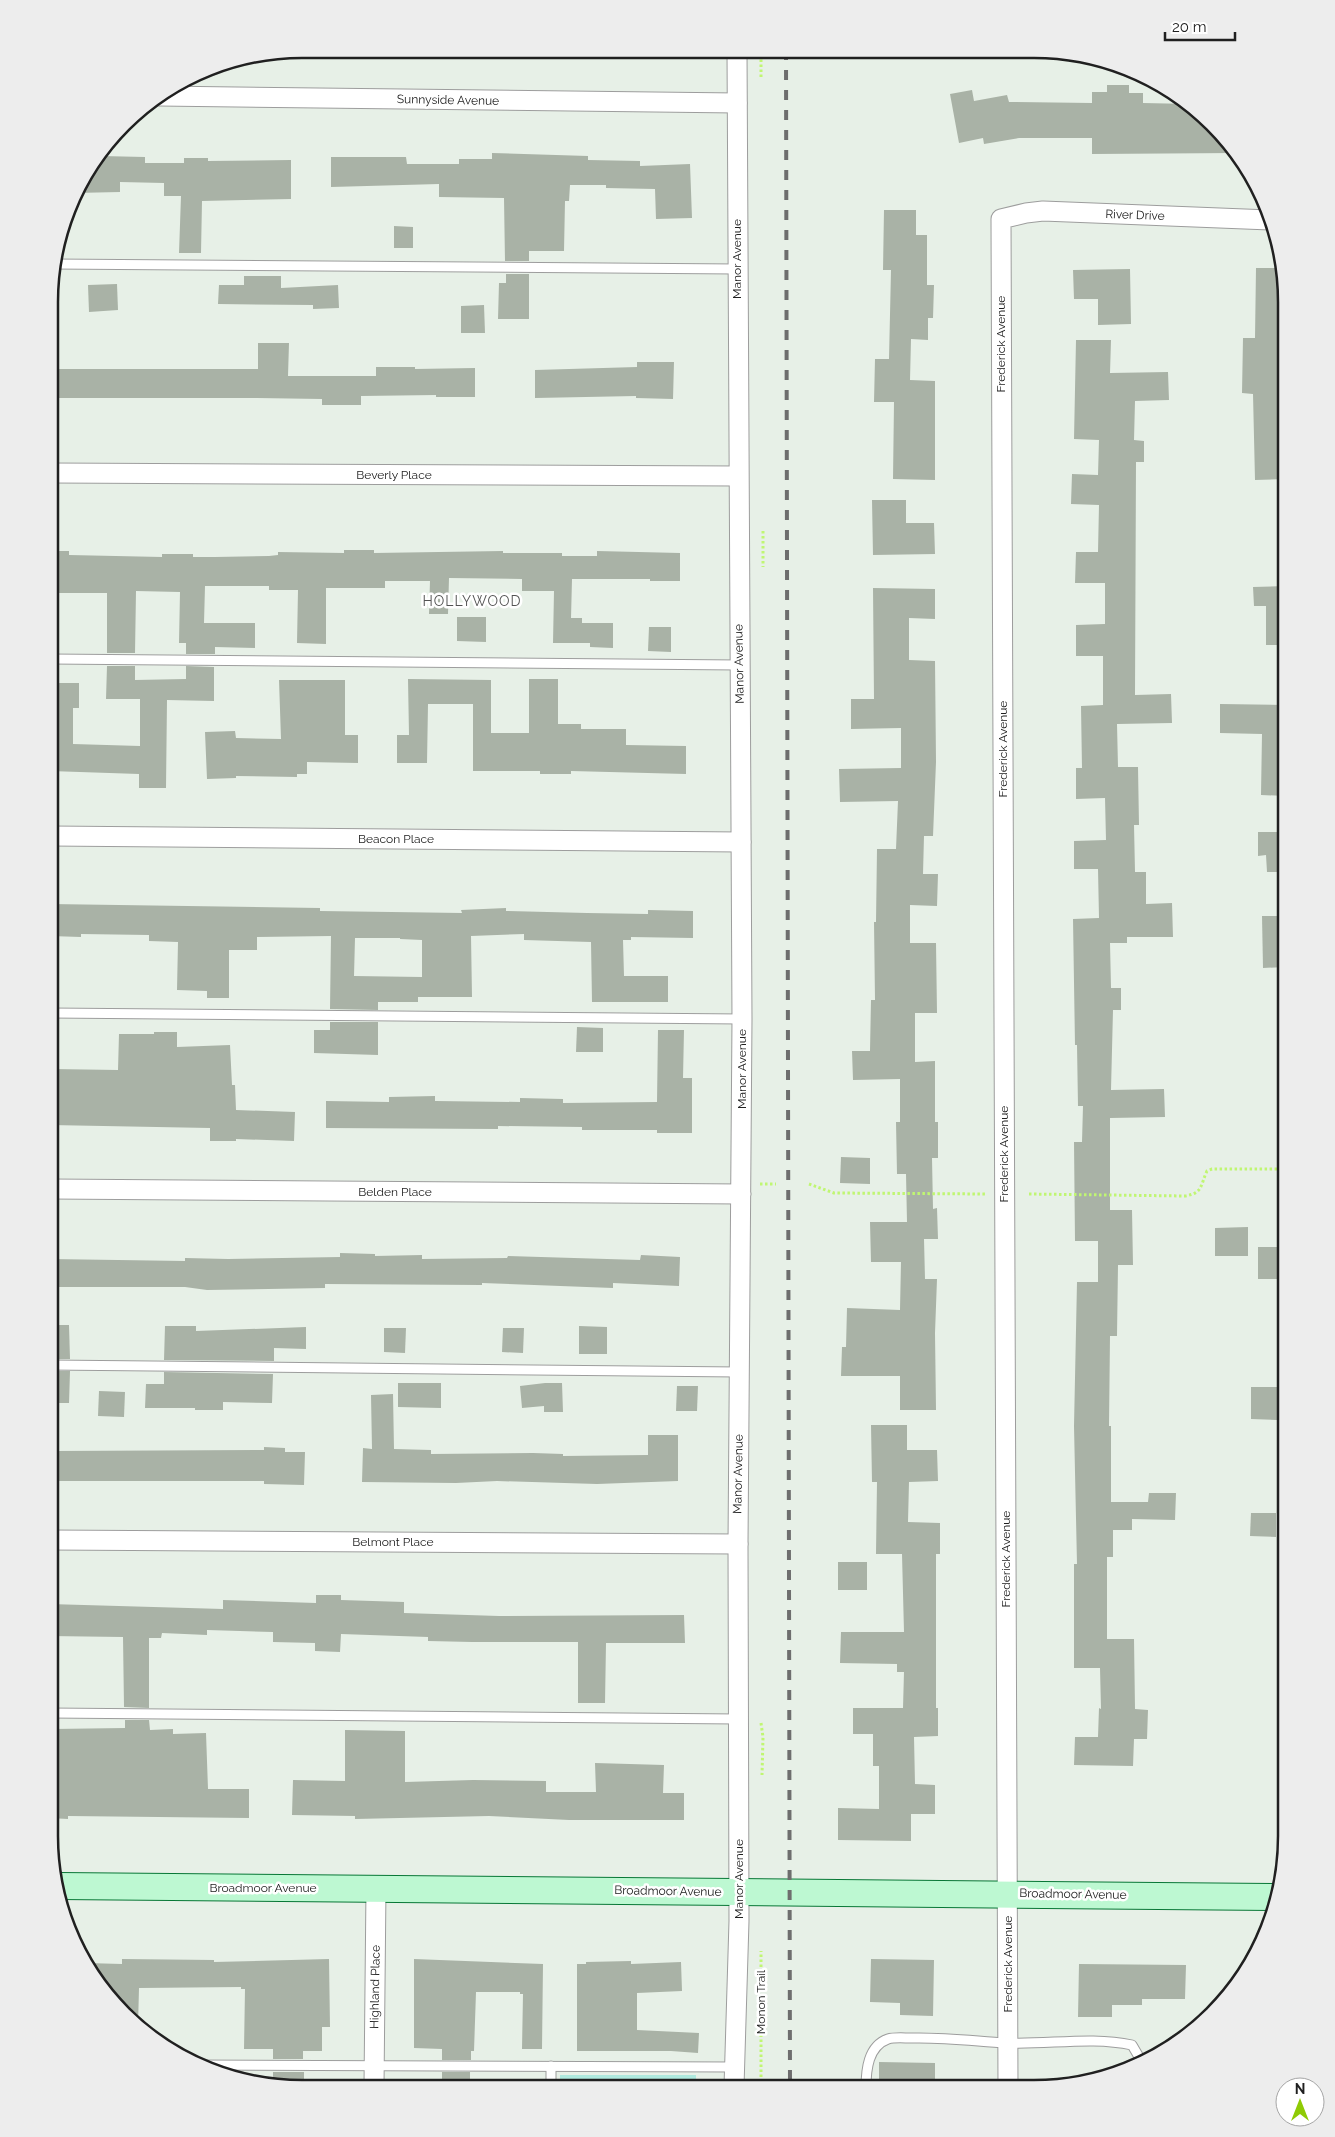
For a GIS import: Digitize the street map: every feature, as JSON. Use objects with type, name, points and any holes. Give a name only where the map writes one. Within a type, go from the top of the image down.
[{"type":"street","name":"Manor Avenue","points":[[734,2080],[739,1892],[738,1544],[742,1019],[737,58]]},
{"type":"street","name":"Sunnyside Avenue","points":[[170,96],[737,103]]},
{"type":"street","name":"River Drive","points":[[1001,219],[1043,211],[1264,220]]},
{"type":"street","name":"Frederick Avenue","points":[[1001,219],[1008,2080]]},
{"type":"street","name":"Beverly Place","points":[[58,473],[738,476]]},
{"type":"street","name":"Beacon Place","points":[[58,836],[741,842]]},
{"type":"street","name":"Belden Place","points":[[58,1189],[741,1194]]},
{"type":"street","name":"Belmont Place","points":[[58,1540],[738,1544]]},
{"type":"street","name":"Broadmoor Avenue","points":[[63,1886],[1270,1897]]},
{"type":"street","name":"Highland Place","points":[[374,2080],[376,1888]]},
{"type":"lane","points":[[61,264],[737,268]]},
{"type":"lane","points":[[58,659],[739,665]]},
{"type":"lane","points":[[58,1013],[742,1019]]},
{"type":"lane","points":[[58,1365],[739,1372]]},
{"type":"lane","points":[[58,1713],[738,1719]]},
{"type":"lane","points":[[867,2080],[868,2062],[874,2051],[889,2038],[933,2038],[1008,2043],[1113,2041],[1132,2045],[1138,2055]]},
{"type":"lane","points":[[220,2066],[734,2067]]},
{"type":"lane","points":[[552,2066],[552,2080]]},
{"type":"path","points":[[1029,1194],[1185,1196],[1196,1194],[1207,1171],[1212,1169],[1278,1169]]},
{"type":"path","points":[[809,1184],[834,1193],[991,1194]]},
{"type":"path","name":"Monon Trail","points":[[761,2080],[762,1945]]},
{"type":"shaded area","points":[[560,2075],[696,2075],[696,2080],[560,2080]]},
{"type":"building","points":[[1107,85],[1129,85],[1129,93],[1143,93],[1143,103],[1176,104],[1206,129],[1227,153],[1092,154],[1092,138],[1019,138],[984,144],[983,138],[959,143],[950,94],[972,90],[974,101],[1007,95],[1009,102],[1092,103],[1092,92],[1107,92]]},
{"type":"building","points":[[492,153],[588,156],[588,160],[640,161],[640,166],[690,164],[692,218],[656,219],[655,189],[606,188],[606,185],[570,185],[569,201],[565,201],[564,251],[529,251],[529,261],[505,261],[504,198],[439,197],[439,184],[331,187],[331,157],[406,157],[407,164],[459,164],[459,159],[492,159]]},
{"type":"building","points":[[106,156],[145,157],[145,163],[184,163],[184,158],[208,158],[208,161],[291,160],[291,199],[202,201],[201,253],[179,253],[181,196],[164,196],[164,183],[120,182],[120,192],[84,193],[90,179]]},
{"type":"building","points":[[884,210],[916,210],[916,235],[927,235],[927,285],[934,285],[933,318],[928,318],[928,340],[911,339],[910,380],[935,381],[935,480],[893,479],[894,402],[874,402],[875,359],[889,359],[891,270],[883,270]]},
{"type":"building","points":[[394,226],[413,227],[413,248],[394,248]]},
{"type":"building","points":[[1256,268],[1275,268],[1278,302],[1278,479],[1255,480],[1253,394],[1242,393],[1243,338],[1255,338]]},
{"type":"building","points":[[1130,269],[1131,324],[1098,325],[1098,299],[1074,299],[1073,270]]},
{"type":"building","points":[[506,274],[529,274],[529,319],[498,319],[499,283],[506,283]]},
{"type":"building","points":[[244,276],[281,276],[281,288],[338,285],[339,308],[313,309],[313,305],[218,304],[219,285],[244,285]]},
{"type":"building","points":[[117,284],[118,310],[89,312],[88,285]]},
{"type":"building","points":[[484,305],[485,333],[461,333],[461,306]]},
{"type":"building","points":[[1076,340],[1111,340],[1110,373],[1168,372],[1169,400],[1135,401],[1134,440],[1144,441],[1144,462],[1136,462],[1135,695],[1171,694],[1172,723],[1117,724],[1118,767],[1138,767],[1139,825],[1134,825],[1135,872],[1146,872],[1146,904],[1172,903],[1173,937],[1127,937],[1127,943],[1110,943],[1111,988],[1121,988],[1121,1010],[1113,1010],[1111,1090],[1164,1089],[1165,1117],[1110,1118],[1110,1210],[1132,1210],[1133,1265],[1118,1265],[1117,1336],[1110,1336],[1109,1426],[1111,1426],[1111,1502],[1148,1502],[1149,1493],[1176,1493],[1175,1520],[1132,1519],[1132,1530],[1113,1530],[1113,1557],[1107,1557],[1107,1639],[1134,1639],[1135,1709],[1148,1710],[1147,1739],[1134,1739],[1133,1766],[1074,1765],[1075,1737],[1098,1737],[1099,1708],[1101,1709],[1100,1668],[1074,1668],[1074,1564],[1077,1564],[1074,1426],[1077,1282],[1098,1282],[1098,1241],[1075,1241],[1074,1142],[1082,1142],[1083,1106],[1078,1106],[1073,919],[1099,918],[1098,869],[1074,869],[1074,841],[1106,840],[1105,798],[1076,799],[1076,768],[1082,768],[1081,706],[1103,705],[1103,656],[1076,656],[1076,625],[1105,624],[1105,583],[1075,583],[1076,552],[1098,552],[1099,505],[1071,504],[1072,474],[1098,475],[1099,440],[1074,439]]},
{"type":"building","points":[[258,343],[289,343],[288,376],[376,376],[376,367],[415,367],[415,369],[475,368],[475,397],[436,397],[436,395],[361,396],[361,405],[322,405],[322,399],[58,398],[58,369],[258,369]]},
{"type":"building","points":[[637,362],[674,362],[673,399],[636,398],[636,396],[535,398],[535,370],[637,367]]},
{"type":"building","points":[[872,500],[906,500],[906,523],[934,523],[935,554],[873,555]]},
{"type":"building","points":[[344,550],[374,550],[374,553],[503,551],[503,553],[562,553],[562,556],[597,556],[597,551],[680,553],[680,581],[572,579],[571,618],[582,618],[582,623],[613,623],[613,648],[590,647],[590,643],[553,643],[554,591],[522,591],[522,579],[449,578],[448,614],[429,614],[430,581],[385,581],[385,588],[326,588],[326,644],[297,643],[298,590],[269,590],[269,586],[205,586],[204,623],[255,623],[255,648],[215,647],[215,654],[186,654],[186,643],[179,643],[180,592],[136,591],[135,653],[107,653],[107,593],[58,593],[58,551],[69,551],[69,555],[162,557],[162,554],[193,554],[193,557],[215,557],[269,556],[278,555],[278,552],[344,553]]},
{"type":"building","points":[[1278,586],[1278,645],[1266,645],[1266,606],[1254,606],[1253,587]]},
{"type":"building","points":[[873,588],[935,589],[935,619],[909,618],[909,660],[935,661],[936,762],[933,836],[924,836],[923,874],[938,874],[937,906],[910,905],[910,943],[936,943],[937,1013],[915,1013],[915,1062],[935,1061],[935,1122],[938,1122],[938,1158],[932,1158],[933,1209],[937,1208],[938,1239],[924,1239],[925,1279],[937,1279],[935,1333],[936,1410],[900,1410],[900,1376],[841,1376],[842,1347],[846,1347],[847,1308],[900,1310],[901,1262],[871,1262],[870,1222],[907,1222],[906,1174],[897,1174],[896,1122],[900,1122],[900,1079],[853,1080],[852,1051],[870,1051],[871,1000],[875,1000],[874,922],[876,922],[877,849],[896,849],[898,801],[840,802],[839,769],[901,768],[901,728],[851,729],[851,699],[874,699]]},
{"type":"building","points":[[457,617],[486,617],[486,642],[457,641]]},
{"type":"building","points":[[649,627],[671,627],[671,652],[648,651]]},
{"type":"building","points":[[107,666],[135,666],[135,680],[186,679],[186,666],[214,667],[214,701],[167,700],[166,788],[139,788],[139,774],[58,771],[58,683],[79,683],[79,708],[73,708],[73,744],[140,746],[140,699],[106,699]]},
{"type":"building","points":[[408,679],[491,680],[491,733],[529,733],[529,679],[558,679],[558,724],[581,724],[581,729],[626,729],[626,745],[686,746],[686,774],[571,771],[571,774],[540,774],[540,771],[473,771],[473,704],[428,704],[427,763],[397,763],[397,735],[409,735]]},
{"type":"building","points":[[279,680],[345,680],[345,735],[358,735],[358,763],[307,762],[307,774],[297,774],[297,777],[236,776],[236,778],[207,779],[205,732],[235,731],[236,738],[281,739]]},
{"type":"building","points":[[1220,704],[1278,705],[1278,796],[1261,795],[1262,734],[1220,733]]},
{"type":"building","points":[[1258,832],[1278,832],[1278,872],[1267,872],[1266,855],[1258,856]]},
{"type":"building","points":[[58,904],[320,908],[320,911],[462,913],[461,910],[506,908],[506,911],[648,914],[648,910],[693,911],[693,938],[631,937],[631,940],[623,940],[624,976],[668,976],[668,1002],[592,1002],[591,942],[524,940],[524,934],[471,936],[472,997],[418,997],[418,1002],[378,1002],[378,1010],[330,1009],[331,936],[257,937],[257,950],[229,950],[229,998],[207,998],[207,991],[177,990],[178,942],[149,941],[149,935],[81,934],[81,937],[58,936]],"holes":[[[355,938],[422,940],[422,977],[354,976]]]},
{"type":"building","points":[[1262,916],[1278,916],[1278,967],[1263,968]]},
{"type":"building","points":[[330,1022],[378,1022],[378,1055],[314,1053],[314,1030],[330,1030]]},
{"type":"building","points":[[577,1027],[603,1028],[603,1052],[576,1052]]},
{"type":"building","points":[[658,1030],[684,1030],[683,1078],[692,1078],[692,1133],[657,1133],[657,1130],[582,1130],[582,1127],[498,1126],[498,1129],[326,1128],[326,1101],[389,1102],[389,1097],[435,1096],[435,1101],[520,1102],[520,1098],[563,1099],[563,1103],[657,1102]]},
{"type":"building","points":[[154,1032],[177,1032],[177,1047],[230,1045],[232,1085],[235,1085],[236,1110],[295,1112],[294,1141],[236,1139],[236,1141],[210,1141],[210,1128],[58,1125],[58,1069],[118,1070],[119,1034],[154,1034]]},
{"type":"building","points":[[841,1157],[870,1158],[870,1184],[840,1183]]},
{"type":"building","points":[[1248,1227],[1248,1256],[1215,1256],[1215,1228]]},
{"type":"building","points":[[1258,1247],[1278,1247],[1278,1279],[1258,1279]]},
{"type":"building","points":[[340,1253],[375,1254],[375,1256],[422,1255],[422,1259],[507,1258],[508,1256],[640,1260],[641,1255],[680,1257],[679,1286],[613,1283],[613,1288],[482,1283],[482,1285],[325,1284],[325,1288],[207,1290],[185,1287],[58,1287],[58,1259],[185,1261],[185,1258],[340,1257]]},
{"type":"building","points":[[58,1325],[69,1325],[70,1359],[58,1359]]},
{"type":"building","points":[[165,1326],[196,1326],[196,1331],[306,1327],[306,1349],[274,1348],[274,1361],[164,1360]]},
{"type":"building","points":[[579,1326],[607,1327],[607,1354],[579,1354]]},
{"type":"building","points":[[384,1328],[406,1328],[405,1353],[384,1352]]},
{"type":"building","points":[[503,1328],[524,1328],[523,1353],[502,1352]]},
{"type":"building","points":[[58,1371],[70,1371],[69,1403],[58,1403]]},
{"type":"building","points":[[164,1372],[273,1374],[272,1403],[223,1402],[223,1410],[145,1408],[146,1384],[164,1384]]},
{"type":"building","points":[[398,1383],[441,1383],[441,1408],[398,1407]]},
{"type":"building","points":[[562,1383],[563,1412],[544,1412],[544,1406],[522,1408],[520,1386]]},
{"type":"building","points":[[677,1386],[698,1386],[697,1411],[676,1411]]},
{"type":"building","points":[[1251,1387],[1277,1387],[1277,1420],[1251,1419]]},
{"type":"building","points":[[99,1391],[125,1392],[124,1417],[98,1416]]},
{"type":"building","points":[[393,1394],[394,1449],[431,1450],[431,1454],[648,1455],[648,1435],[678,1435],[678,1481],[597,1484],[497,1481],[456,1483],[362,1482],[363,1448],[372,1449],[371,1395]]},
{"type":"building","points":[[871,1425],[907,1425],[907,1450],[937,1450],[938,1481],[909,1482],[908,1522],[940,1523],[940,1554],[936,1554],[936,1708],[938,1708],[938,1736],[914,1737],[915,1784],[935,1785],[935,1814],[911,1814],[911,1841],[838,1840],[838,1808],[879,1809],[879,1766],[873,1766],[873,1734],[853,1734],[853,1708],[903,1708],[904,1672],[897,1672],[897,1664],[840,1663],[841,1632],[904,1632],[902,1554],[876,1554],[877,1482],[872,1482]]},
{"type":"building","points":[[264,1447],[285,1448],[285,1452],[305,1452],[304,1485],[264,1484],[264,1481],[58,1481],[58,1451],[264,1450]]},
{"type":"building","points":[[1251,1513],[1276,1513],[1276,1537],[1250,1536]]},
{"type":"building","points":[[838,1562],[867,1562],[867,1590],[838,1590]]},
{"type":"building","points":[[316,1595],[341,1595],[341,1600],[404,1602],[404,1613],[499,1616],[684,1615],[685,1643],[606,1643],[605,1703],[578,1703],[578,1642],[428,1641],[428,1637],[341,1634],[340,1652],[315,1651],[315,1643],[273,1642],[273,1632],[207,1630],[207,1635],[162,1633],[161,1638],[149,1638],[149,1708],[124,1707],[123,1637],[58,1636],[58,1604],[223,1609],[223,1600],[316,1603]]},
{"type":"building","points":[[125,1720],[149,1720],[150,1730],[173,1729],[173,1734],[206,1733],[208,1789],[249,1789],[249,1818],[68,1816],[68,1819],[58,1818],[58,1729],[125,1728]]},
{"type":"building","points":[[345,1730],[405,1731],[405,1782],[473,1780],[546,1781],[546,1792],[596,1792],[595,1763],[664,1765],[663,1793],[684,1793],[684,1820],[569,1820],[489,1816],[355,1819],[355,1816],[292,1815],[293,1780],[345,1781]]},
{"type":"building","points":[[122,1959],[214,1960],[214,1962],[329,1959],[330,2027],[322,2027],[322,2051],[303,2051],[303,2059],[273,2059],[273,2049],[244,2049],[245,1989],[241,1989],[241,1987],[139,1988],[138,2016],[108,1984],[94,1963],[122,1964]]},
{"type":"building","points":[[414,1959],[543,1964],[542,2049],[522,2049],[523,1994],[520,1994],[520,1992],[476,1992],[474,2051],[471,2051],[471,2060],[442,2060],[442,2049],[414,2048]]},
{"type":"building","points":[[871,1959],[934,1960],[933,2016],[900,2015],[900,2003],[870,2002]]},
{"type":"building","points":[[631,1961],[631,1964],[681,1962],[682,1991],[637,1993],[637,2030],[699,2033],[698,2053],[671,2051],[577,2051],[577,1964]]},
{"type":"building","points":[[1079,1964],[1186,1965],[1185,1999],[1142,1999],[1142,2005],[1112,2005],[1112,2017],[1078,2017]]},
{"type":"building","points":[[879,2062],[935,2063],[935,2080],[879,2080]]},
{"type":"building","points":[[273,2072],[304,2072],[304,2080],[273,2077]]},
{"type":"building","points":[[442,2072],[470,2072],[470,2080],[442,2080]]},
{"type":"railway","points":[[786,58],[790,2080]]},
{"type":"district","name":"HOLLYWOOD","points":[[472,601]]}]
